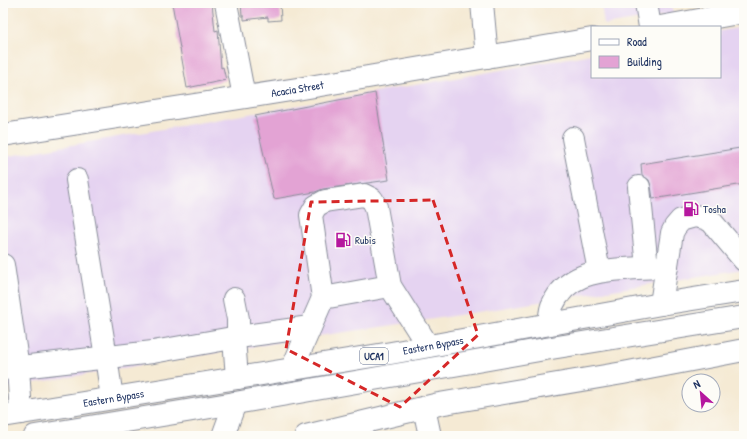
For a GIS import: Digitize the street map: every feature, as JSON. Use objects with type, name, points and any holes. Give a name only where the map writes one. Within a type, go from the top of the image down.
[{"type":"main road","points":[[226,3],[244,98]]},
{"type":"main road","points":[[482,3],[487,57]]},
{"type":"main road","points":[[646,3],[650,26]]},
{"type":"main road","points":[[666,26],[744,12]]},
{"type":"main road","name":"Acacia Street","points":[[3,135],[244,98],[591,39]]},
{"type":"main road","points":[[573,138],[599,271]]},
{"type":"main road","points":[[77,180],[112,398]]},
{"type":"main road","points":[[639,187],[657,267],[661,304]]},
{"type":"main road","points":[[292,369],[322,298],[312,215],[316,206],[325,201],[364,195],[372,199],[376,207],[390,286],[428,346]]},
{"type":"main road","points":[[657,267],[675,227],[681,220],[695,216],[712,221],[744,260]]},
{"type":"main road","points":[[3,266],[12,414]]},
{"type":"main road","points":[[549,324],[551,308],[557,298],[567,285],[583,275],[599,271],[657,267]]},
{"type":"main road","points":[[322,298],[390,286]]},
{"type":"main road","name":"Eastern Bypass","points":[[12,414],[292,369],[661,304],[744,291]]},
{"type":"main road","points":[[234,299],[238,319],[236,337],[237,378]]},
{"type":"main road","name":"Eastern Bypass","points":[[35,436],[80,432],[235,403],[545,349],[744,317]]},
{"type":"main road","points":[[10,368],[153,352],[236,337],[310,327]]},
{"type":"main road","points":[[306,436],[424,408],[744,350]]},
{"type":"main road","points":[[223,436],[235,403]]},
{"type":"main road","points":[[424,408],[430,436]]},
{"type":"highlighted area","points":[[433,200],[478,335],[400,407],[286,349],[311,202]]},
{"type":"shaded area","points":[[601,3],[671,3],[673,14],[604,25]]},
{"type":"shaded area","points":[[744,27],[744,269],[421,321],[298,339],[3,388],[3,157],[591,54],[591,78],[721,78],[721,31]]},
{"type":"building","points":[[172,3],[212,3],[215,31],[218,30],[221,68],[223,67],[226,80],[187,88]]},
{"type":"building","points":[[241,3],[280,3],[281,20],[268,21],[268,17],[244,20],[244,16],[242,16]]},
{"type":"building","points":[[375,93],[389,180],[323,189],[315,192],[274,199],[255,116]]},
{"type":"building","points":[[740,148],[744,173],[744,184],[653,199],[649,180],[642,175],[641,164]]},
{"type":"place","name":"Tosha","points":[[691,209]]},
{"type":"place","name":"Rubis","points":[[343,240]]}]
